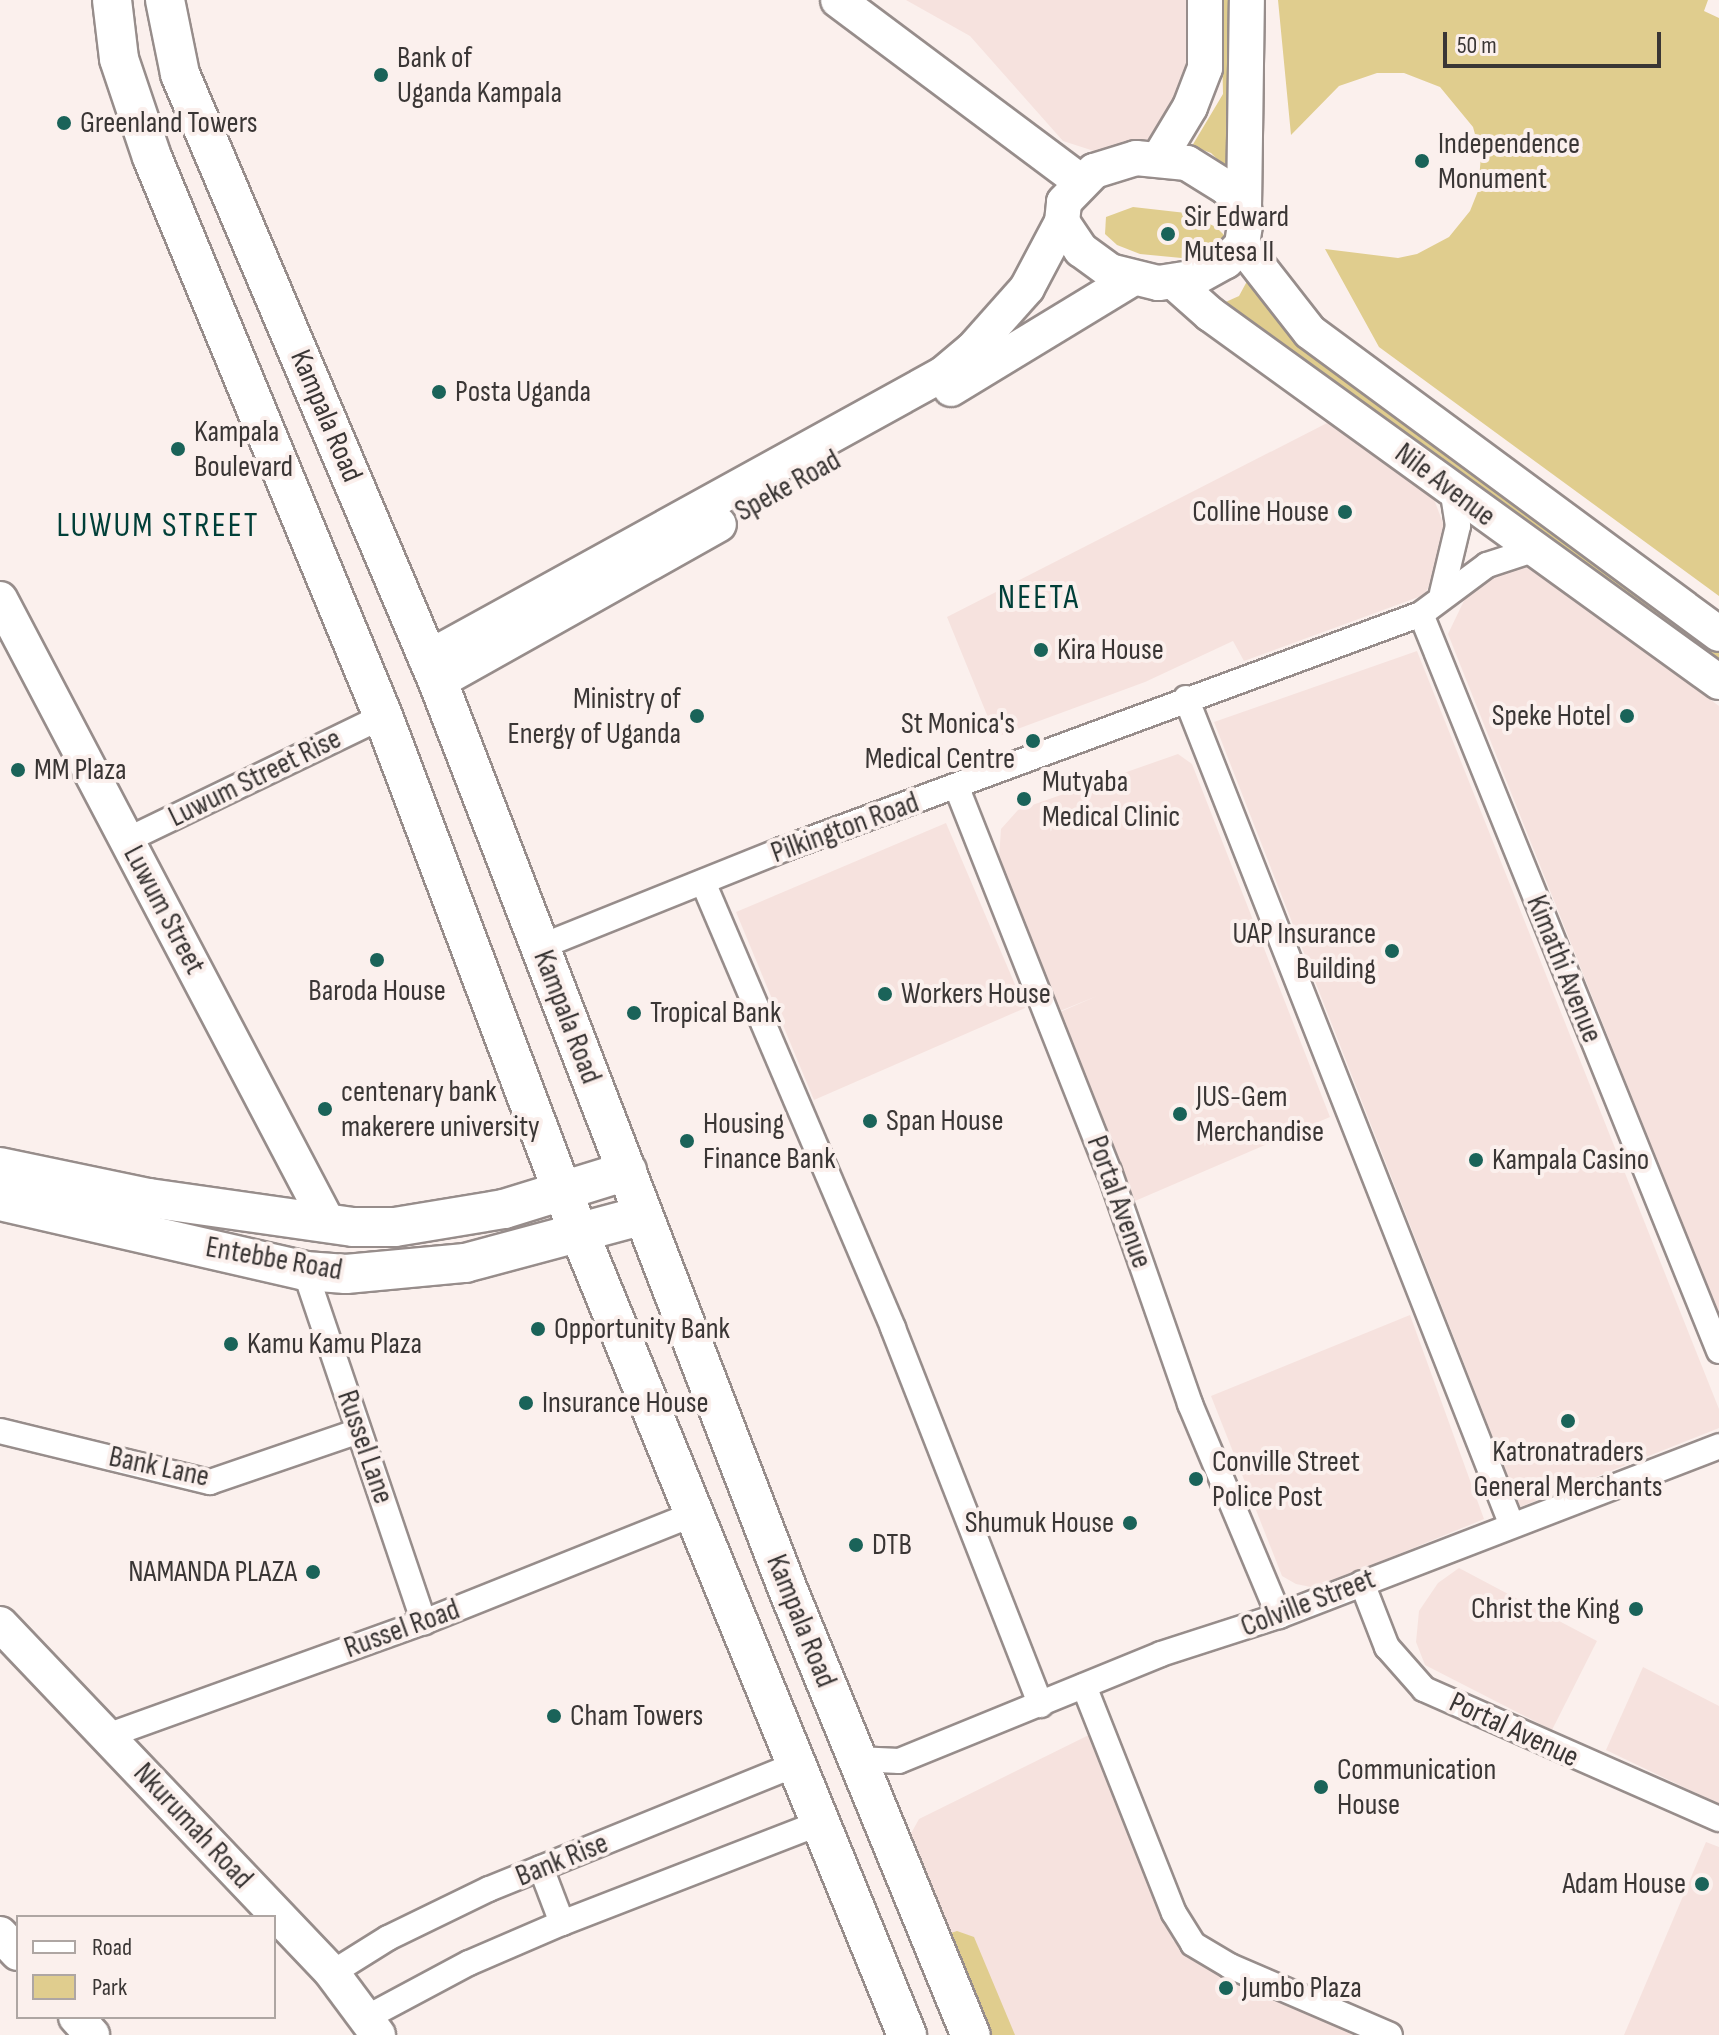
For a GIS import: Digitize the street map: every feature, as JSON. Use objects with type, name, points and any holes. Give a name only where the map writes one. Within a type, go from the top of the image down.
[{"type":"main road","name":"Kampala Road","points":[[112,0],[119,59],[152,157],[383,716],[563,1193],[800,1763],[907,2035]]},
{"type":"main road","name":"Kampala Road","points":[[165,0],[180,74],[432,670],[627,1171],[641,1216],[870,1797],[971,2035]]},
{"type":"main road","points":[[838,0],[1080,181]]},
{"type":"main road","points":[[1160,157],[1190,107],[1205,68],[1205,0]]},
{"type":"main road","points":[[1244,207],[1208,175],[1160,157],[1118,161],[1080,181],[1064,202],[1062,222],[1081,250],[1110,271],[1132,279],[1175,283],[1212,271],[1242,245],[1244,207],[1247,0]]},
{"type":"main road","name":"Speke Road","points":[[432,670],[943,374],[972,350],[1027,288],[1062,222]]},
{"type":"main road","name":"Nile Avenue","points":[[1242,245],[1310,332],[1719,634]]},
{"type":"main road","name":"Speke Road","points":[[432,670],[856,448],[1132,279]]},
{"type":"main road","name":"Nile Avenue","points":[[1175,283],[1210,314],[1719,682]]},
{"type":"main road","name":"Luwum Street","points":[[0,599],[327,1221]]},
{"type":"main road","name":"Entebbe Road","points":[[0,1167],[149,1198],[353,1227],[437,1223],[563,1193],[627,1171]]},
{"type":"main road","name":"Entebbe Road","points":[[0,1201],[305,1271],[426,1270],[582,1234],[641,1216]]},
{"type":"main road","name":"Nkurumah Road","points":[[0,1624],[332,1973],[371,2027]]},
{"type":"main road","points":[[0,1934],[16,1951]]},
{"type":"main road","points":[[78,2019],[92,2035]]},
{"type":"street","points":[[1442,593],[1458,526],[1452,490]]},
{"type":"street","points":[[1421,614],[1442,593],[1507,555],[1533,550]]},
{"type":"street","name":"Pilkington Road","points":[[540,947],[1186,698],[1421,614]]},
{"type":"street","name":"Kimathi Avenue","points":[[1421,614],[1719,1351]]},
{"type":"street","points":[[1186,698],[1511,1523]]},
{"type":"street","name":"Luwum Street Rise","points":[[127,840],[383,716]]},
{"type":"street","name":"Portal Avenue","points":[[957,788],[1109,1171],[1190,1404],[1279,1616]]},
{"type":"street","points":[[703,882],[893,1328],[1041,1705]]},
{"type":"street","name":"Russel Lane","points":[[305,1271],[424,1622]]},
{"type":"street","name":"Bank Lane","points":[[0,1431],[210,1482],[359,1431]]},
{"type":"street","name":"Colville Street","points":[[857,1759],[899,1761],[1084,1686],[1279,1616],[1511,1523],[1719,1446]]},
{"type":"street","name":"Russel Road","points":[[107,1736],[424,1622],[694,1514]]},
{"type":"street","name":"Portal Avenue","points":[[1362,1583],[1387,1647],[1424,1689],[1719,1819]]},
{"type":"street","points":[[1084,1686],[1174,1913],[1193,1944],[1230,1966],[1390,2035]]},
{"type":"street","name":"Colville Street","points":[[870,1797],[899,1761]]},
{"type":"street","name":"Bank Rise","points":[[332,1973],[431,1915],[800,1763]]},
{"type":"street","name":"Bank Rise","points":[[371,2027],[469,1963],[562,1923],[823,1822]]},
{"type":"street","points":[[541,1868],[562,1923]]},
{"type":"shaded area","points":[[906,0],[1192,0],[1193,60],[1173,124],[1139,148],[1094,151],[1063,141],[970,36]]},
{"type":"shaded area","points":[[1331,421],[1429,486],[1449,539],[1445,559],[1424,595],[1244,661],[1233,641],[1145,682],[996,737],[947,617]]},
{"type":"shaded area","points":[[1525,562],[1719,706],[1719,1316],[1448,634],[1471,586]]},
{"type":"shaded area","points":[[1417,651],[1719,1409],[1719,1428],[1520,1507],[1214,722]]},
{"type":"shaded area","points":[[1178,754],[1192,764],[1330,1117],[1135,1201],[1060,1012],[1097,996],[1060,1011],[999,858],[1001,829],[1018,810]]},
{"type":"shaded area","name":"Workers House","points":[[946,823],[1025,1008],[814,1100],[736,912]]},
{"type":"shaded area","points":[[1410,1315],[1484,1519],[1316,1588],[1296,1584],[1282,1576],[1211,1396]]},
{"type":"shaded area","points":[[1459,1568],[1597,1641],[1552,1730],[1425,1665],[1416,1642],[1419,1611],[1438,1583]]},
{"type":"shaded area","points":[[1643,1667],[1719,1706],[1719,1804],[1606,1750]]},
{"type":"shaded area","points":[[1095,1732],[1173,1941],[1356,2035],[986,2035],[909,1837],[919,1819]]},
{"type":"shaded area","points":[[1706,1842],[1719,1847],[1719,2035],[1624,2035]]},
{"type":"green space","points":[[1221,0],[1237,0],[1233,175],[1211,153],[1192,146],[1223,94]]},
{"type":"green space","points":[[1278,0],[1708,0],[1704,11],[1719,18],[1719,596],[1379,347],[1325,249],[1398,258],[1417,254],[1449,237],[1470,211],[1478,191],[1481,156],[1473,127],[1440,87],[1404,73],[1377,73],[1339,86],[1291,135]]},
{"type":"green space","points":[[1133,207],[1186,213],[1216,227],[1226,237],[1224,248],[1192,259],[1140,254],[1117,245],[1105,234],[1106,217]]},
{"type":"green space","points":[[1252,272],[1307,344],[1375,401],[1719,653],[1719,672],[1210,309],[1239,296]]},
{"type":"green space","points":[[957,1931],[974,1937],[1015,2035],[988,2035],[948,1934]]},
{"type":"place","name":"Bank of Uganda Kampala","points":[[381,75]]},
{"type":"place","name":"Greenland Towers","points":[[64,123]]},
{"type":"place","name":"Independence Monument","points":[[1422,161]]},
{"type":"place","name":"Sir Edward Mutesa II","points":[[1168,234]]},
{"type":"place","name":"Posta Uganda","points":[[439,392]]},
{"type":"place","name":"Kampala Boulevard","points":[[178,449]]},
{"type":"place","name":"Colline House","points":[[1345,512]]},
{"type":"place","name":"Kira House","points":[[1041,650]]},
{"type":"place","name":"Ministry of Energy of Uganda","points":[[697,716]]},
{"type":"place","name":"Speke Hotel","points":[[1627,716]]},
{"type":"place","name":"St Monica's Medical Centre","points":[[1033,741]]},
{"type":"place","name":"MM Plaza","points":[[18,770]]},
{"type":"place","name":"Mutyaba Medical Clinic","points":[[1024,799]]},
{"type":"place","name":"UAP Insurance Building","points":[[1392,951]]},
{"type":"place","name":"Baroda House","points":[[377,960]]},
{"type":"place","name":"Workers House","points":[[885,994]]},
{"type":"place","name":"Tropical Bank","points":[[634,1013]]},
{"type":"place","name":"centenary bank makerere university","points":[[325,1109]]},
{"type":"place","name":"JUS-Gem Merchandise","points":[[1180,1114]]},
{"type":"place","name":"Span House","points":[[870,1121]]},
{"type":"place","name":"Housing Finance Bank","points":[[687,1141]]},
{"type":"place","name":"Kampala Casino","points":[[1476,1160]]},
{"type":"place","name":"Opportunity Bank","points":[[538,1329]]},
{"type":"place","name":"Kamu Kamu Plaza","points":[[231,1344]]},
{"type":"place","name":"Insurance House","points":[[526,1403]]},
{"type":"place","name":"Katronatraders General Merchants","points":[[1568,1421]]},
{"type":"place","name":"Conville Street Police Post","points":[[1196,1479]]},
{"type":"place","name":"Shumuk House","points":[[1130,1523]]},
{"type":"place","name":"DTB","points":[[856,1545]]},
{"type":"place","name":"NAMANDA PLAZA","points":[[313,1572]]},
{"type":"place","name":"Christ the King","points":[[1636,1609]]},
{"type":"place","name":"Cham Towers","points":[[554,1716]]},
{"type":"place","name":"Communication House","points":[[1321,1787]]},
{"type":"place","name":"Adam House","points":[[1702,1884]]},
{"type":"place","name":"Jumbo Plaza","points":[[1226,1988]]},
{"type":"district","name":"LUWUM STREET","points":[[158,526]]},
{"type":"district","name":"NEETA","points":[[1039,598]]}]
